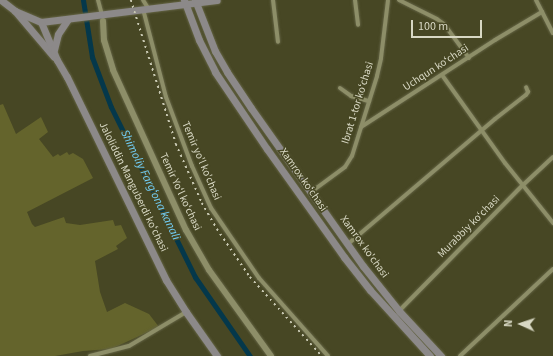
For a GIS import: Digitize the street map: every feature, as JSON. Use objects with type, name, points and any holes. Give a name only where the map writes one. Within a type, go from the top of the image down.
[{"type":"main road","points":[[1,0],[14,11],[58,60]]},
{"type":"main road","points":[[14,11],[41,22],[102,18],[146,8],[184,2],[218,0]]},
{"type":"main road","name":"Xamrox ko'chasi","points":[[195,1],[215,51],[226,72],[363,266],[399,311],[441,356]]},
{"type":"main road","name":"Xamrox koʻchasi","points":[[184,2],[199,40],[215,72],[313,214],[370,290],[430,356]]},
{"type":"main road","points":[[54,50],[58,34],[71,19]]},
{"type":"main road","name":"Jaloliddin Manguberdi koʻchasi","points":[[41,22],[58,60],[160,268],[186,312],[217,356]]},
{"type":"street","points":[[98,0],[102,18]]},
{"type":"street","points":[[143,0],[146,8]]},
{"type":"street","points":[[273,0],[278,42]]},
{"type":"street","points":[[355,0],[358,25]]},
{"type":"street","name":"Ibrat 1-tor koʻchasi","points":[[311,192],[348,164],[361,127],[381,58],[388,0]]},
{"type":"street","points":[[399,0],[444,24],[469,58]]},
{"type":"street","points":[[536,0],[553,33]]},
{"type":"street","name":"Temir yo'l ko'chasi","points":[[146,8],[166,97],[192,166],[211,208],[259,278],[328,356]]},
{"type":"street","name":"Uchqun koʻchasi","points":[[361,127],[495,40],[542,12]]},
{"type":"street","name":"Temir Yoʻl koʻchasi","points":[[102,18],[104,40],[113,70],[186,230],[209,270],[271,356]]},
{"type":"street","points":[[442,75],[482,131],[553,223]]},
{"type":"street","points":[[348,244],[526,95],[528,92],[526,87]]},
{"type":"street","points":[[340,88],[351,96],[369,101]]},
{"type":"street","name":"Murabbiy ko‘chasi","points":[[399,311],[523,185],[553,157]]},
{"type":"street","points":[[313,214],[322,208]]},
{"type":"street","points":[[460,356],[553,269]]},
{"type":"street","points":[[90,356],[129,346],[186,312]]},
{"type":"shaded area","points":[[3,104],[16,134],[41,117],[48,132],[39,139],[53,157],[58,154],[60,156],[67,152],[69,155],[73,153],[83,159],[93,178],[27,212],[32,224],[35,227],[64,217],[66,223],[80,225],[113,220],[115,226],[121,225],[127,238],[116,246],[118,249],[95,261],[100,292],[107,312],[125,303],[149,314],[159,327],[111,349],[83,351],[55,356],[0,356],[0,105]]},
{"type":"waterway","name":"Shimoliy Fargʻona kanali","points":[[83,0],[92,57],[111,107],[195,277],[250,356]]},
{"type":"railway","points":[[131,0],[176,144],[202,203],[217,229],[250,277],[322,356]]}]
